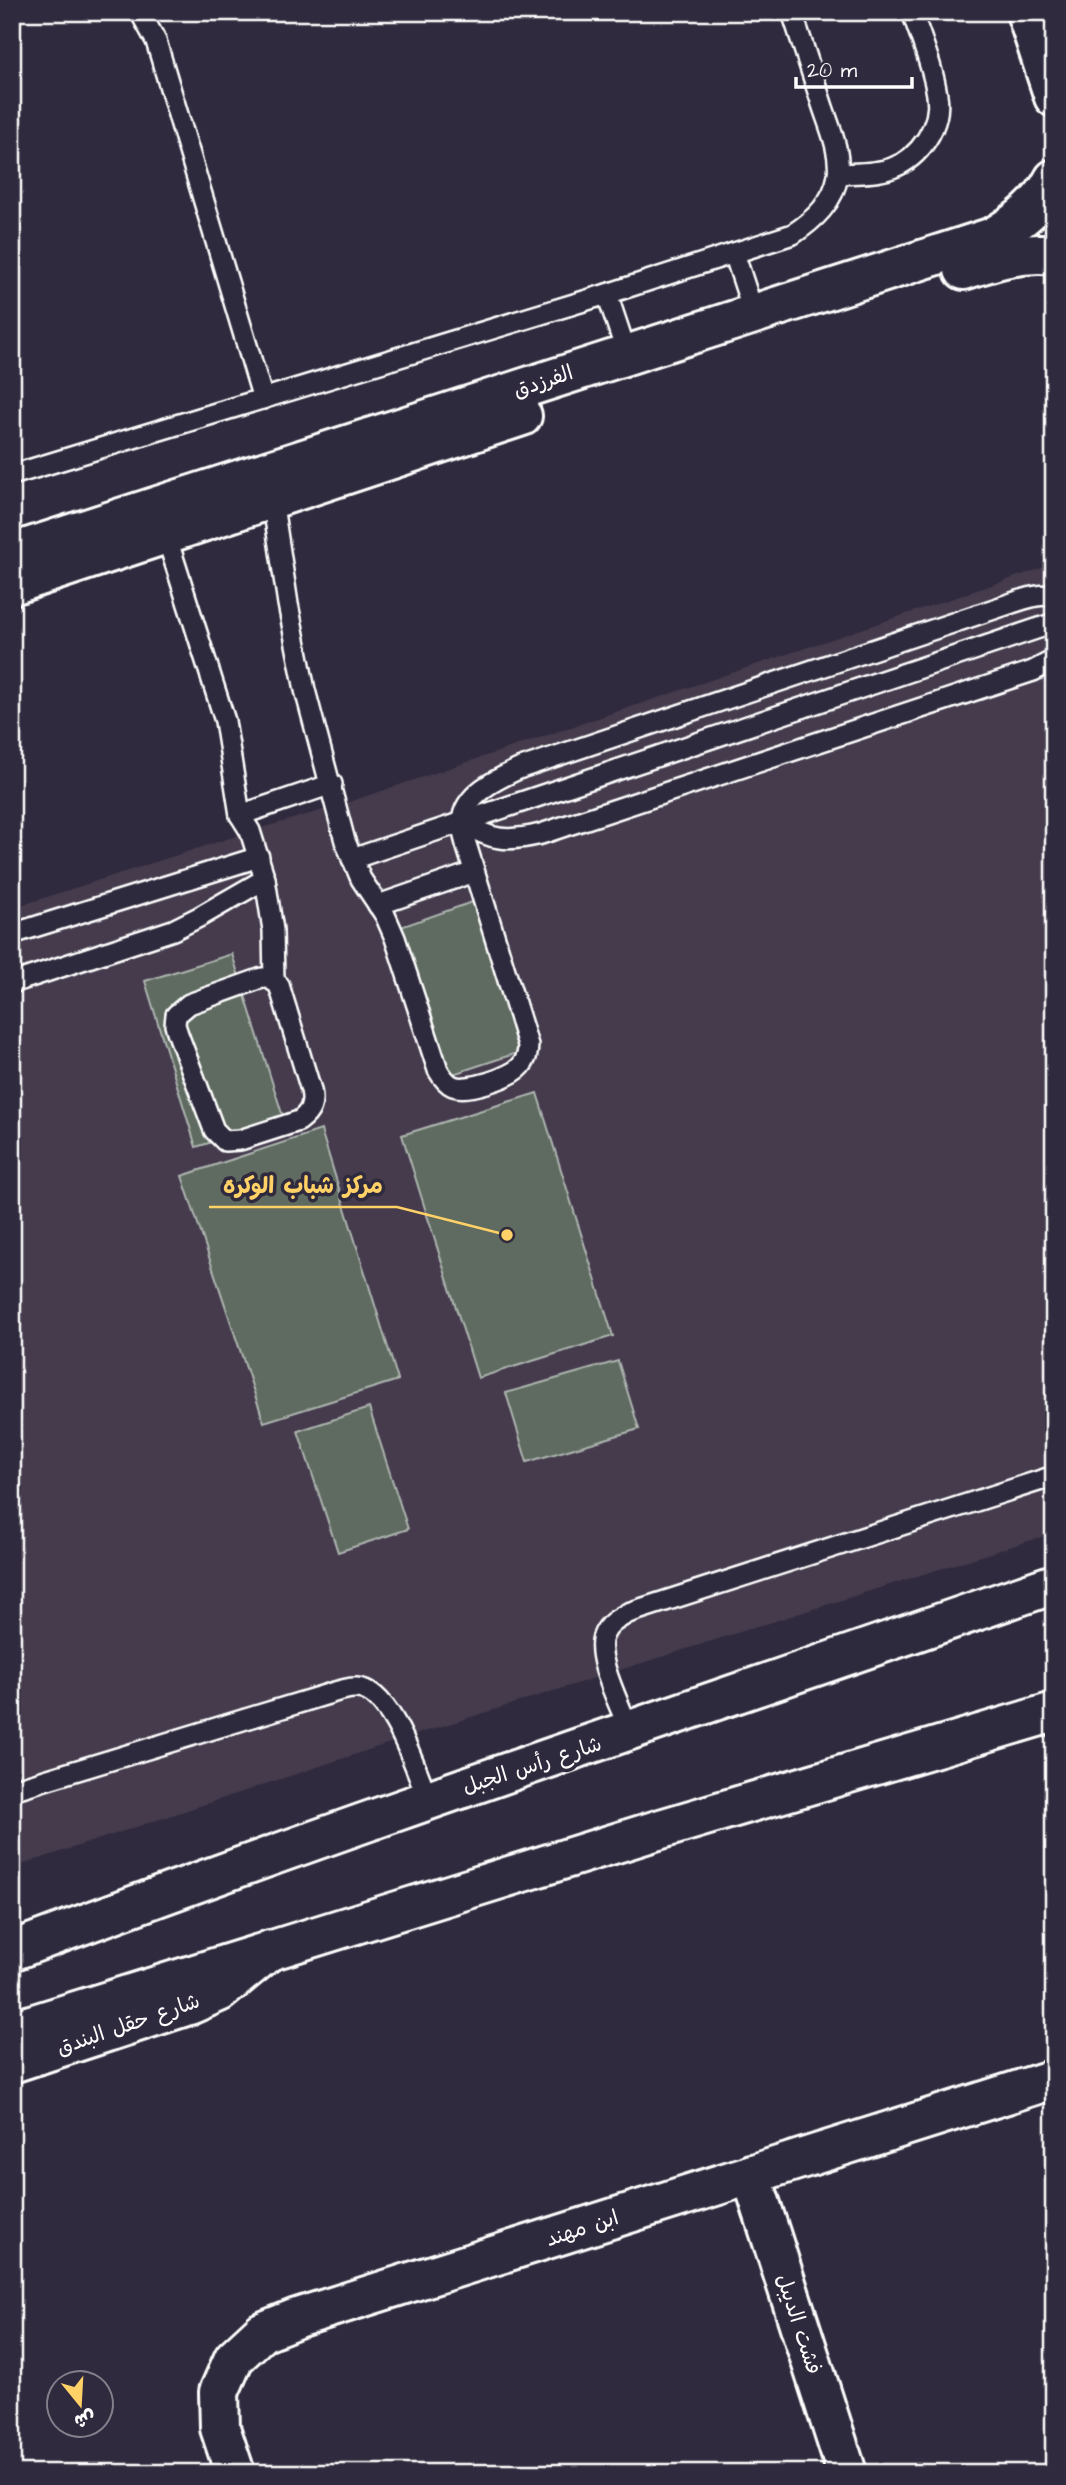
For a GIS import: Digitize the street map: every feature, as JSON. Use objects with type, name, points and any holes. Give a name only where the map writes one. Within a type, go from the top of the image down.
[{"type":"street","points":[[1026,12],[1054,97]]},
{"type":"street","name":"الفرزدق","points":[[12,553],[993,237],[1016,223],[1035,206],[1054,179]]},
{"type":"street","name":"الفرزدق","points":[[12,585],[986,263],[1029,254],[1054,255]]},
{"type":"street","name":"شارع رأس الجبل","points":[[12,1951],[428,1799],[630,1732],[1054,1584]]},
{"type":"street","points":[[983,1734],[1054,1685]]},
{"type":"street","points":[[12,2031],[271,1948],[1054,1712]]},
{"type":"street","name":"شارع حقل البندق","points":[[12,2063],[219,1993],[271,1948]]},
{"type":"street","name":"ابن مهند","points":[[235,2473],[220,2428],[219,2392],[234,2358],[262,2332],[297,2318],[1054,2079]]},
{"type":"street","name":"فشت الديبل","points":[[751,2174],[847,2473]]},
{"type":"lane","points":[[139,12],[156,41],[262,399]]},
{"type":"lane","points":[[12,475],[607,294],[793,234],[806,225],[827,203],[838,174],[833,138],[792,12]]},
{"type":"lane","points":[[838,174],[893,168],[912,157],[927,140],[936,120],[938,98],[912,12]]},
{"type":"lane","points":[[734,253],[754,314]]},
{"type":"lane","points":[[607,294],[627,354]]},
{"type":"lane","points":[[272,499],[303,680],[323,762],[332,784],[340,824],[352,859],[395,938],[438,1070],[445,1081],[456,1087],[477,1086],[515,1072],[528,1055],[528,1045],[474,872],[462,822],[465,809],[489,784],[521,768],[1030,597],[1054,596]]},
{"type":"lane","points":[[166,535],[225,721],[245,823],[259,857],[273,930],[274,981]]},
{"type":"lane","points":[[352,859],[1054,623]]},
{"type":"lane","points":[[462,822],[489,837],[521,839],[541,834],[1033,671],[1054,660]]},
{"type":"lane","points":[[245,823],[332,784]]},
{"type":"lane","points":[[12,934],[259,857]]},
{"type":"lane","points":[[379,905],[474,872]]},
{"type":"lane","points":[[12,983],[173,930],[264,879]]},
{"type":"lane","points":[[262,978],[274,981],[279,985],[312,1090],[312,1108],[299,1121],[240,1140],[225,1141],[214,1129],[175,1025],[176,1015],[189,1004],[262,978]]},
{"type":"lane","points":[[630,1732],[601,1653],[602,1636],[611,1622],[628,1613],[1054,1476]]},
{"type":"lane","points":[[12,1790],[325,1695],[358,1688],[373,1693],[384,1703],[428,1799]]},
{"type":"shaded area","points":[[1054,564],[1054,1533],[402,1739],[12,1868],[12,908],[337,806]]},
{"type":"green space","points":[[475,901],[526,1050],[444,1077],[395,929]]},
{"type":"green space","points":[[232,954],[284,1120],[196,1147],[145,981]]},
{"type":"green space","points":[[537,1093],[613,1336],[478,1378],[402,1135]]},
{"type":"green space","points":[[321,1130],[398,1380],[264,1422],[182,1176]]},
{"type":"green space","points":[[618,1361],[639,1429],[527,1462],[506,1393]]},
{"type":"green space","points":[[369,1408],[408,1529],[338,1552],[298,1431]]},
{"type":"place","name":"مركز شباب الوكره","points":[[507,1235]]}]
